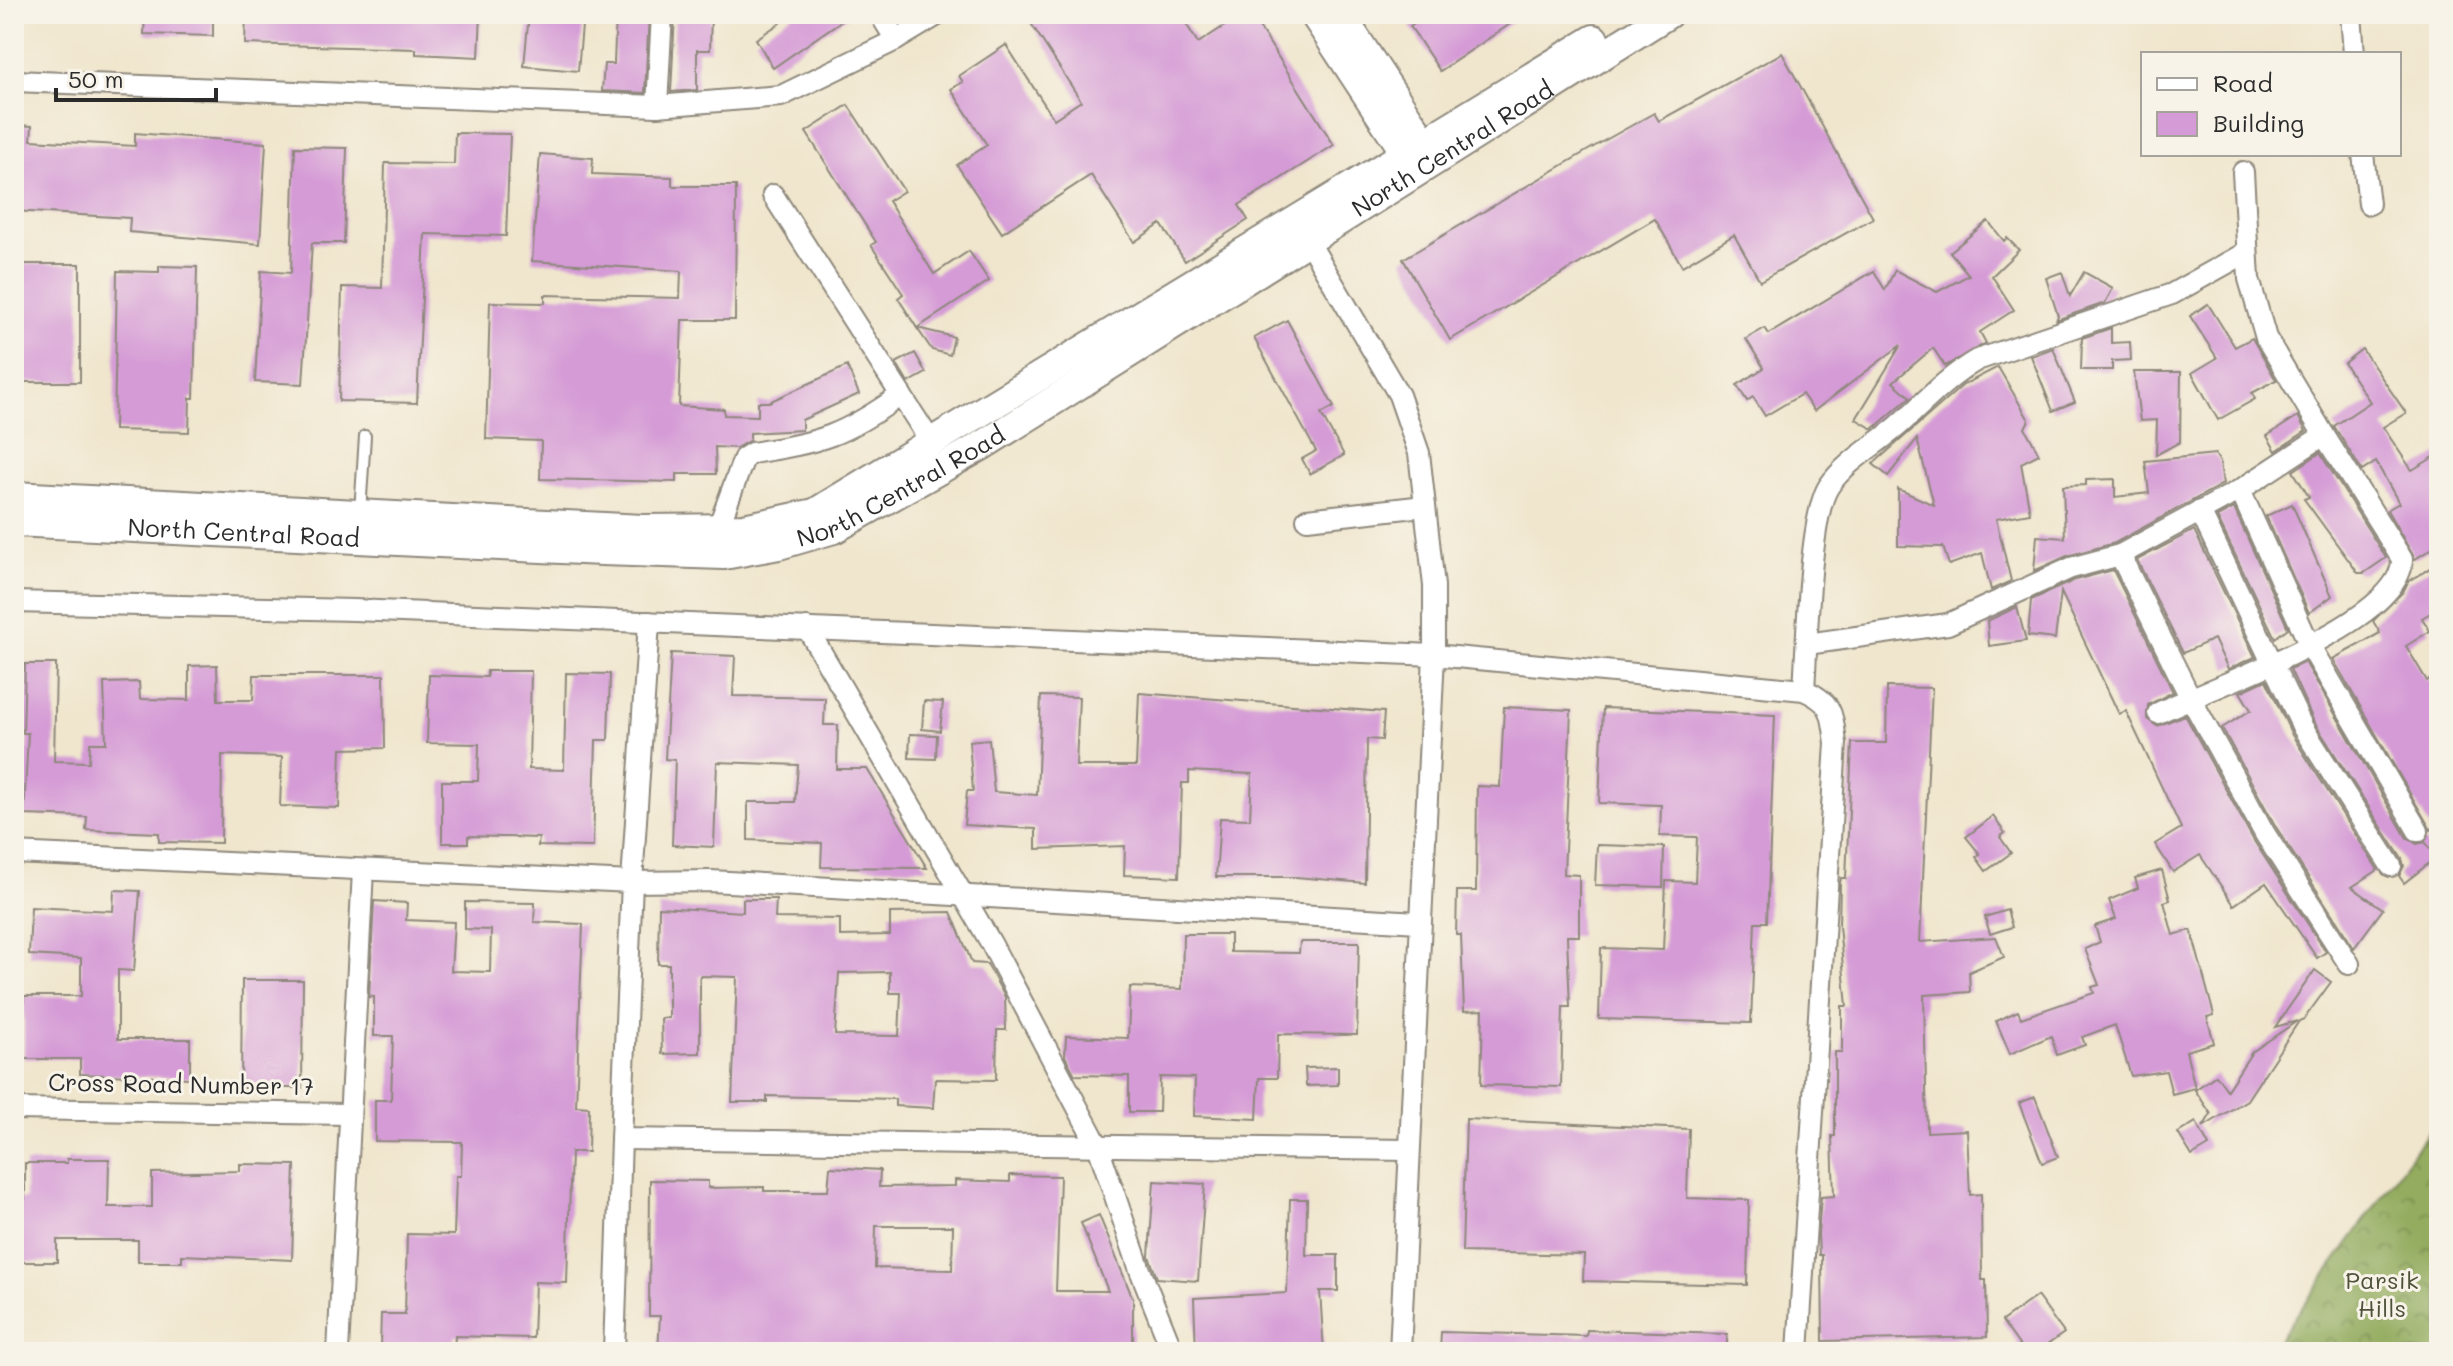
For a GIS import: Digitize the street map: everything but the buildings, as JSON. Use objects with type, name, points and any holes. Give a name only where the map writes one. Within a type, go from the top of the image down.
[{"type":"main road","points":[[1314,14],[1422,157]]},
{"type":"main road","points":[[1340,14],[1422,157]]},
{"type":"main road","name":"North Central Road","points":[[14,522],[724,555],[779,545],[834,529],[983,445],[1635,14]]},
{"type":"main road","name":"North Central Road","points":[[1422,157],[1668,14]]},
{"type":"main road","name":"North Central Road","points":[[14,496],[643,529],[744,528],[815,513],[931,442],[1303,232]]},
{"type":"street","points":[[657,106],[662,14]]},
{"type":"street","points":[[880,14],[896,40]]},
{"type":"street","points":[[14,81],[657,106],[781,96],[896,40],[939,14]]},
{"type":"street","points":[[2351,14],[2354,52]]},
{"type":"street","points":[[2363,156],[2369,204]]},
{"type":"street","points":[[2158,713],[2310,646],[2339,630],[2391,591],[2403,568],[2402,559],[2266,338],[2249,279],[2243,172]]},
{"type":"street","points":[[773,195],[931,442]]},
{"type":"street","points":[[1303,232],[1399,395],[1419,453],[1434,586],[1434,655],[1400,1352]]},
{"type":"street","points":[[1804,690],[1817,512],[1824,493],[1845,468],[1879,443],[1954,374],[1977,360],[2172,294],[2247,252]]},
{"type":"street","points":[[718,528],[744,458],[752,453],[813,443],[851,429],[901,395]]},
{"type":"street","points":[[1807,644],[1948,624],[2071,568],[2120,555],[2240,490],[2324,435]]},
{"type":"street","points":[[2240,490],[2310,646],[2418,831]]},
{"type":"street","points":[[1307,519],[1425,506]]},
{"type":"street","points":[[2200,511],[2269,662],[2303,728],[2391,866]]},
{"type":"street","points":[[2120,555],[2190,697],[2265,834],[2349,964]]},
{"type":"street","points":[[14,602],[649,622],[1434,655],[1804,690],[1823,698],[1832,713],[1836,743],[1798,1352]]},
{"type":"street","points":[[614,1352],[632,882],[649,622]]},
{"type":"street","points":[[807,628],[1026,1007],[1098,1146],[1140,1270],[1173,1352]]},
{"type":"street","points":[[14,853],[632,882],[711,881],[1419,922]]},
{"type":"street","points":[[338,1352],[363,870]]},
{"type":"street","name":"Cross Road Number 17","points":[[14,1109],[348,1114]]},
{"type":"street","points":[[621,1139],[1409,1150]]},
{"type":"lane","points":[[360,514],[365,436]]},
{"type":"lane","points":[[1798,1352],[1812,1352]]},
{"type":"green space","name":"Parsik Hills","points":[[2439,1117],[2439,1352],[2270,1352]]}]
